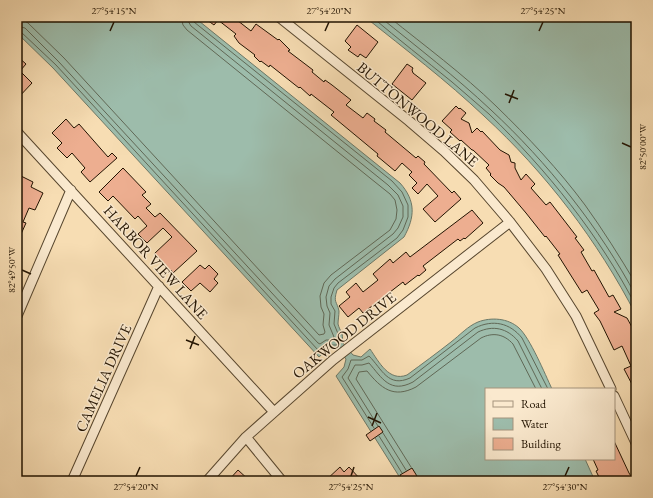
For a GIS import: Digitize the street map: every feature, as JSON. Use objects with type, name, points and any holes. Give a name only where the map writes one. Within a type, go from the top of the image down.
[{"type":"street","name":"BUTTONWOOD LANE","points":[[279,17],[444,151],[474,180],[510,222],[546,269],[576,316],[611,388]]},
{"type":"street","name":"HARBOR VIEW LANE","points":[[17,132],[274,412]]},
{"type":"street","points":[[17,316],[71,190]]},
{"type":"street","name":"OAKWOOD DRIVE","points":[[207,481],[246,437],[333,360],[510,222]]},
{"type":"street","name":"CAMELIA DRIVE","points":[[72,481],[159,286]]},
{"type":"street","points":[[615,398],[636,443]]},
{"type":"street","points":[[246,437],[282,481]]},
{"type":"water","points":[[17,17],[194,17],[400,183],[409,196],[412,216],[408,230],[404,237],[337,290],[335,300],[339,311],[338,324],[342,334],[342,342],[353,355],[361,357],[370,349],[385,370],[395,376],[407,375],[474,324],[488,319],[499,319],[510,322],[519,328],[528,340],[552,388],[485,388],[485,460],[585,460],[595,481],[402,481],[336,376],[344,367],[346,359],[339,350],[329,348],[319,357],[53,68],[17,33]]},
{"type":"water","points":[[365,17],[636,17],[636,315],[605,261],[587,234],[569,209],[528,160],[484,116],[455,90]]},
{"type":"building","points":[[203,17],[233,17],[251,31],[256,24],[278,40],[279,39],[290,50],[288,51],[313,70],[312,72],[351,100],[346,105],[363,118],[367,113],[375,119],[374,121],[386,130],[385,132],[416,158],[418,156],[425,162],[424,164],[452,193],[454,191],[461,199],[435,222],[423,209],[438,196],[427,184],[418,194],[412,188],[417,183],[409,175],[412,172],[402,163],[395,171],[377,156],[378,154],[331,115],[334,112],[311,94],[310,96],[300,87],[299,88],[270,65],[269,67],[261,61],[260,62],[254,56],[255,55],[239,43],[234,36],[236,34],[218,20],[214,25]]},
{"type":"building","points":[[357,25],[378,42],[366,58],[360,54],[358,57],[348,50],[351,47],[345,41]]},
{"type":"building","points":[[17,56],[26,64],[20,71],[32,83],[17,99]]},
{"type":"building","points":[[407,64],[413,68],[413,73],[426,83],[412,100],[392,84]]},
{"type":"building","points":[[456,106],[466,113],[461,119],[469,123],[472,133],[477,128],[481,132],[482,131],[500,150],[509,155],[511,162],[515,163],[515,168],[521,180],[526,174],[535,184],[531,188],[546,205],[550,202],[577,237],[575,238],[584,250],[581,252],[592,271],[594,270],[609,297],[613,295],[621,309],[614,312],[627,318],[633,329],[636,328],[636,392],[624,369],[631,366],[622,346],[614,350],[600,321],[594,313],[599,310],[587,290],[582,293],[558,255],[560,254],[504,187],[490,175],[491,174],[486,168],[489,165],[450,132],[452,130],[442,121]]},
{"type":"building","points":[[66,119],[74,128],[79,124],[108,157],[112,153],[117,158],[90,182],[81,172],[85,168],[72,153],[67,158],[57,148],[62,143],[52,133]]},
{"type":"building","points":[[123,168],[146,192],[142,195],[151,204],[146,208],[155,217],[160,213],[197,251],[173,273],[154,254],[172,237],[163,228],[147,243],[138,234],[147,226],[138,216],[135,219],[113,196],[108,201],[99,192]]},
{"type":"building","points":[[21,176],[33,182],[31,187],[43,193],[35,210],[29,208],[23,222],[26,223],[17,243],[17,185]]},
{"type":"building","points":[[472,210],[483,223],[465,239],[464,238],[460,241],[458,239],[423,266],[426,270],[419,276],[418,275],[405,285],[403,282],[363,313],[359,308],[348,317],[339,306],[350,297],[346,292],[356,283],[363,292],[378,280],[373,274],[390,259],[393,263],[406,252],[410,257]]},
{"type":"building","points":[[200,265],[205,269],[209,265],[218,274],[214,279],[218,283],[210,292],[200,283],[191,291],[182,282]]},
{"type":"building","points":[[379,426],[383,432],[370,441],[366,435]]},
{"type":"building","points":[[615,443],[634,481],[609,481],[608,478],[601,481],[596,471],[598,470],[593,460],[615,460]]},
{"type":"building","points":[[340,467],[344,472],[349,467],[362,481],[325,481]]},
{"type":"building","points":[[412,468],[420,481],[403,481],[400,475]]},
{"type":"building","points":[[238,470],[250,481],[228,481]]}]
